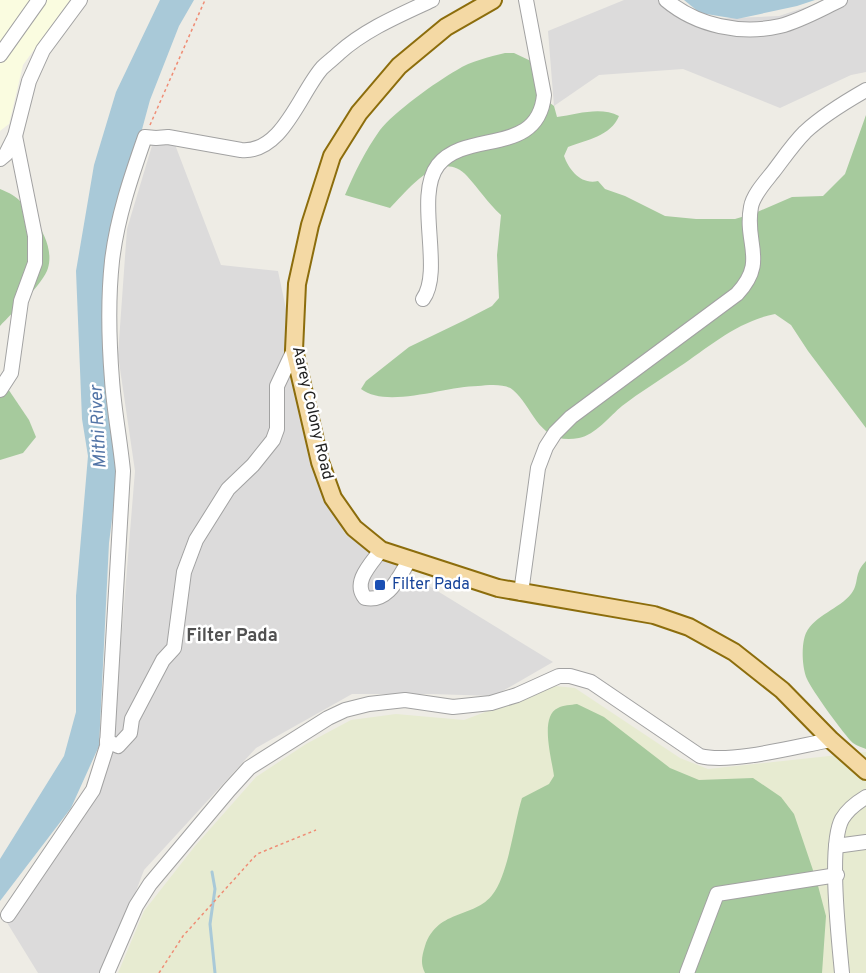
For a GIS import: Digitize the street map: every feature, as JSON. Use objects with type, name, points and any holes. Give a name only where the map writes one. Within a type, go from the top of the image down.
[{"type":"main road","name":"Aarey Colony Road","points":[[493,0],[446,27],[399,66],[359,113],[332,156],[310,225],[297,284],[294,350],[320,462],[333,498],[354,528],[381,549],[498,588],[654,615],[689,627],[734,652],[782,690],[831,740],[866,771]]},
{"type":"street","points":[[0,55],[39,0]]},
{"type":"street","points":[[0,159],[6,154],[15,136],[34,66],[80,0]]},
{"type":"street","points":[[8,915],[93,790],[108,741],[123,471],[112,382],[110,334],[112,261],[124,197],[144,136],[168,137],[242,150],[259,148],[290,119],[321,69],[342,50],[377,27],[432,0]]},
{"type":"street","points":[[423,298],[431,282],[428,232],[431,181],[437,167],[445,158],[456,152],[520,134],[543,110],[544,95],[526,0]]},
{"type":"street","points":[[666,0],[703,23],[756,29],[782,26],[840,0]]},
{"type":"street","points":[[521,593],[538,468],[546,447],[555,433],[571,417],[737,294],[747,284],[754,268],[749,215],[751,203],[805,132],[825,116],[866,90]]},
{"type":"street","points":[[0,390],[11,373],[21,301],[35,263],[35,236],[15,136]]},
{"type":"street","points":[[108,741],[118,746],[130,734],[132,719],[163,660],[174,648],[184,572],[196,540],[228,489],[253,465],[273,440],[277,429],[277,386],[294,350]]},
{"type":"street","points":[[381,549],[360,583],[360,592],[365,598],[374,600],[387,594],[410,559]]},
{"type":"street","points":[[108,973],[136,906],[150,884],[229,790],[249,768],[269,754],[328,717],[345,710],[369,704],[405,700],[453,707],[491,703],[559,676],[570,676],[591,682],[700,756],[712,759],[735,758],[831,740]]},
{"type":"street","points":[[842,973],[836,846],[841,821],[848,810],[866,797]]},
{"type":"street","points":[[836,846],[866,842]]},
{"type":"street","points":[[687,973],[717,894],[837,874]]},
{"type":"path","points":[[144,136],[206,0]]},
{"type":"path","points":[[159,973],[183,936],[257,854],[316,830]]},
{"type":"shaded area","points":[[0,0],[70,0],[23,65],[9,124],[0,131]]},
{"type":"shaded area","points":[[624,0],[676,0],[707,19],[779,16],[827,0],[866,0],[866,72],[851,75],[780,108],[683,69],[599,75],[554,106],[548,31]]},
{"type":"shaded area","points":[[154,139],[174,142],[221,265],[278,271],[327,504],[346,535],[553,662],[494,696],[352,694],[256,748],[144,870],[105,973],[38,973],[6,921],[76,828],[112,751],[135,471],[118,355],[127,229]]},
{"type":"shaded area","points":[[555,686],[575,688],[680,758],[708,769],[866,752],[866,973],[118,973],[144,911],[195,846],[256,777],[306,744],[351,720],[396,714],[464,720]]},
{"type":"green space","points":[[505,53],[514,53],[533,62],[546,100],[554,106],[557,117],[597,111],[619,116],[604,133],[568,147],[564,156],[566,161],[581,179],[598,181],[605,189],[625,196],[665,216],[735,219],[792,197],[823,196],[845,174],[866,115],[866,428],[791,325],[775,314],[749,322],[724,336],[622,406],[596,429],[579,438],[566,439],[546,431],[513,390],[506,386],[465,387],[401,397],[372,395],[361,389],[366,381],[409,347],[492,306],[499,298],[497,255],[501,215],[467,176],[457,168],[446,166],[425,174],[390,208],[345,195],[380,130],[405,106],[462,67]]},
{"type":"green space","points":[[0,189],[20,201],[38,224],[48,248],[49,262],[40,282],[0,326]]},
{"type":"green space","points":[[0,377],[29,420],[36,437],[23,453],[0,460]]},
{"type":"green space","points":[[866,561],[866,749],[853,743],[821,702],[807,679],[804,669],[803,643],[806,633],[815,621],[851,594],[859,570]]},
{"type":"green space","points":[[577,704],[604,717],[670,768],[699,780],[753,778],[781,797],[794,814],[826,916],[822,973],[425,973],[422,956],[431,934],[448,919],[487,900],[495,891],[508,859],[522,798],[549,784],[554,776],[548,739],[549,720],[552,713],[558,708]]},
{"type":"water","name":"Mithi River","points":[[160,0],[194,0],[179,26],[150,100],[106,262],[118,471],[109,543],[99,746],[71,808],[0,901],[0,859],[64,756],[76,712],[76,596],[88,456],[82,419],[76,271],[94,165],[116,92]]},
{"type":"water","points":[[684,0],[815,0],[737,19],[700,13]]},
{"type":"waterway","points":[[212,872],[215,889],[210,924],[215,973]]},
{"type":"place","name":"Filter Pada","points":[[380,585]]},
{"type":"district","name":"Filter Pada","points":[[232,636]]}]
